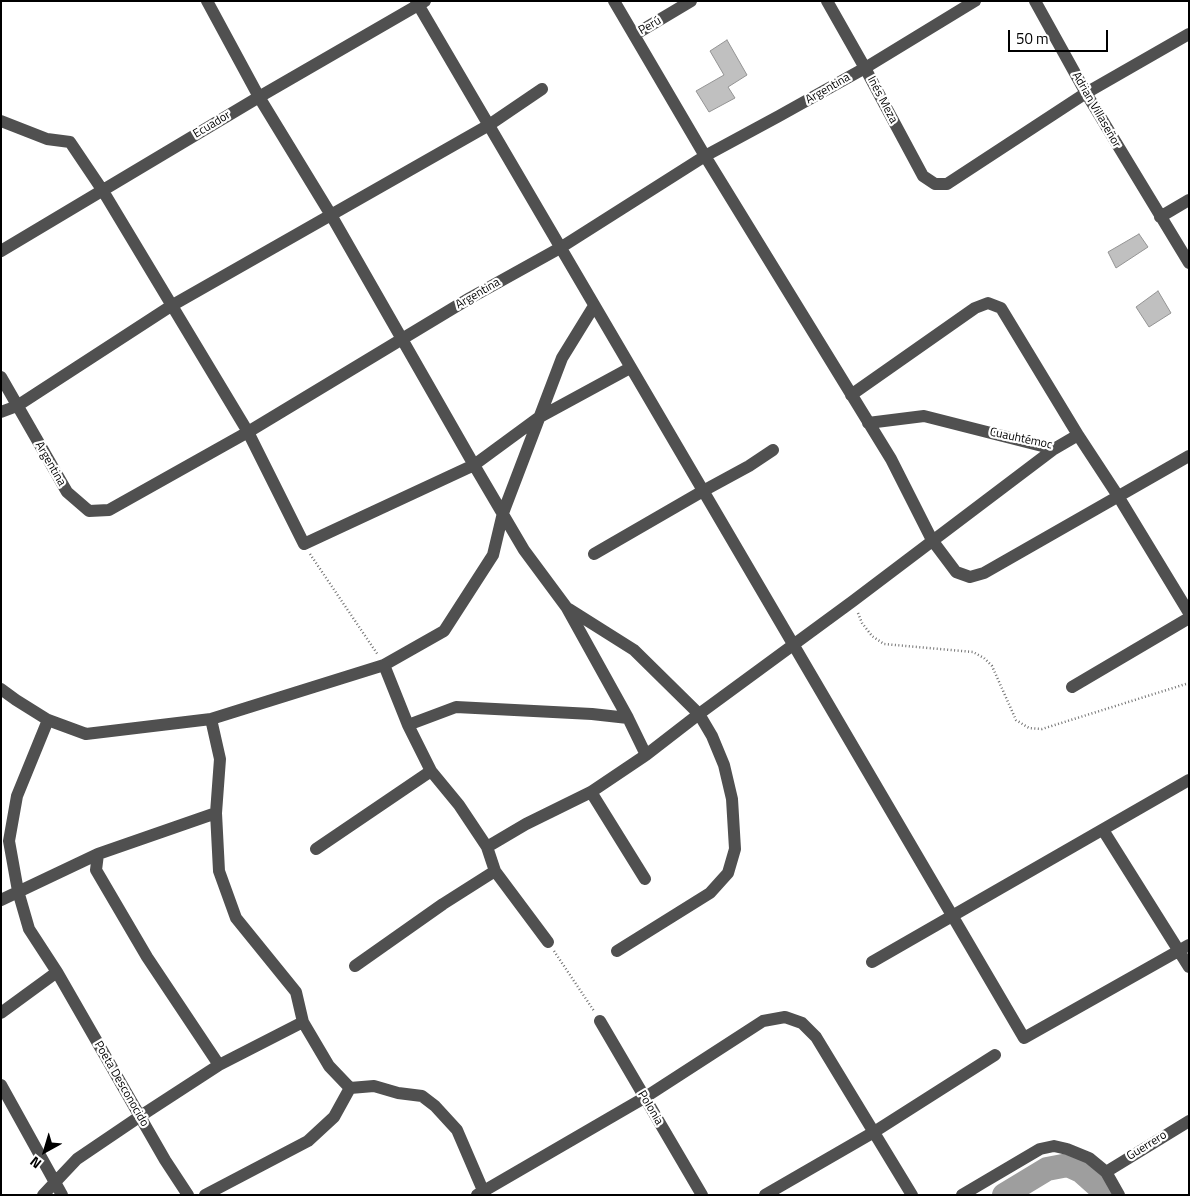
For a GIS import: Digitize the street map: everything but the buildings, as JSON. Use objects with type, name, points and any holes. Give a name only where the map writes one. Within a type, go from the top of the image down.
[{"type":"street","points":[[207,1],[259,97],[330,215],[401,341],[524,550],[567,608],[628,718],[646,755]]},
{"type":"street","points":[[614,1],[705,156],[891,459],[932,540],[956,572],[970,576],[984,573],[1189,456]]},
{"type":"street","name":"Perú","points":[[634,35],[691,1]]},
{"type":"street","name":"Inés Meza","points":[[827,1],[923,176],[935,184],[947,184],[1086,93]]},
{"type":"street","name":"Argentina","points":[[1,377],[67,492],[88,511],[109,510],[248,432],[470,298],[560,248],[705,156],[865,68],[975,1]]},
{"type":"street","name":"Adrian Villaseñor","points":[[1035,1],[1086,93],[1189,263]]},
{"type":"street","points":[[420,3],[630,368],[1024,1038],[1184,948]]},
{"type":"street","name":"Ecuador","points":[[1,251],[420,3]]},
{"type":"street","points":[[1086,93],[1189,34]]},
{"type":"street","points":[[1,412],[17,406],[171,306],[489,125],[542,89]]},
{"type":"street","points":[[1,121],[47,139],[70,142],[103,191],[248,432],[304,544],[474,464],[538,418],[630,368]]},
{"type":"street","points":[[1160,217],[1189,200]]},
{"type":"street","points":[[851,395],[975,308],[988,303],[1001,308],[1189,613]]},
{"type":"street","points":[[1,689],[48,720],[86,734],[211,719],[384,665],[444,631],[493,555],[503,513],[562,358],[594,306]]},
{"type":"street","name":"Cuauhtémoc","points":[[868,423],[924,416],[1054,449],[1078,435]]},
{"type":"street","points":[[487,847],[526,824],[591,792],[646,755],[1054,449]]},
{"type":"street","points":[[594,554],[749,466],[773,450]]},
{"type":"street","points":[[567,608],[634,650],[699,714],[712,736],[724,764],[732,799],[736,850],[728,873],[710,893],[617,951]]},
{"type":"street","points":[[1072,687],[1189,618]]},
{"type":"street","points":[[384,665],[408,725],[431,771],[459,805],[487,847],[495,871],[548,942]]},
{"type":"street","points":[[408,725],[456,707],[592,714],[628,718]]},
{"type":"street","points":[[211,719],[220,759],[216,813],[219,871],[236,918],[296,992],[303,1022],[329,1066],[350,1088]]},
{"type":"street","name":"Poeta Desconocido","points":[[48,720],[17,796],[9,841],[18,891],[29,929],[56,972],[139,1117],[188,1195]]},
{"type":"street","points":[[316,849],[431,771]]},
{"type":"street","points":[[872,962],[1189,780]]},
{"type":"street","points":[[591,792],[645,879]]},
{"type":"street","points":[[1,900],[98,854],[216,813]]},
{"type":"street","points":[[1103,830],[1184,948],[1189,967]]},
{"type":"street","points":[[98,854],[96,870],[147,957],[219,1065]]},
{"type":"street","points":[[355,966],[443,904],[495,871]]},
{"type":"street","points":[[1,1013],[56,972]]},
{"type":"street","points":[[350,1088],[374,1086],[398,1093],[422,1096],[457,1130],[482,1193],[644,1098],[763,1021],[786,1017],[802,1023],[816,1036],[912,1195]]},
{"type":"street","name":"Polonia","points":[[600,1021],[702,1195]]},
{"type":"street","points":[[43,1195],[77,1159],[139,1117],[219,1065],[303,1022]]},
{"type":"street","points":[[764,1195],[874,1132],[995,1055]]},
{"type":"street","points":[[1,1085],[62,1195]]},
{"type":"street","points":[[205,1195],[308,1141],[334,1117],[350,1088]]},
{"type":"street","name":"Guerrero","points":[[1106,1172],[1189,1120]]},
{"type":"street","points":[[962,1195],[1040,1149],[1054,1146],[1078,1152],[1089,1158],[1106,1172],[1120,1195]]},
{"type":"path","points":[[304,544],[384,665]]},
{"type":"path","points":[[853,601],[862,622],[872,636],[884,644],[974,652],[984,658],[992,666],[1016,720],[1029,728],[1042,729],[1189,683]]},
{"type":"path","points":[[548,942],[600,1021]]},
{"type":"waterway","name":"Polonia","points":[[1004,1195],[1047,1169],[1068,1165],[1081,1171],[1100,1188],[1104,1195]]}]
